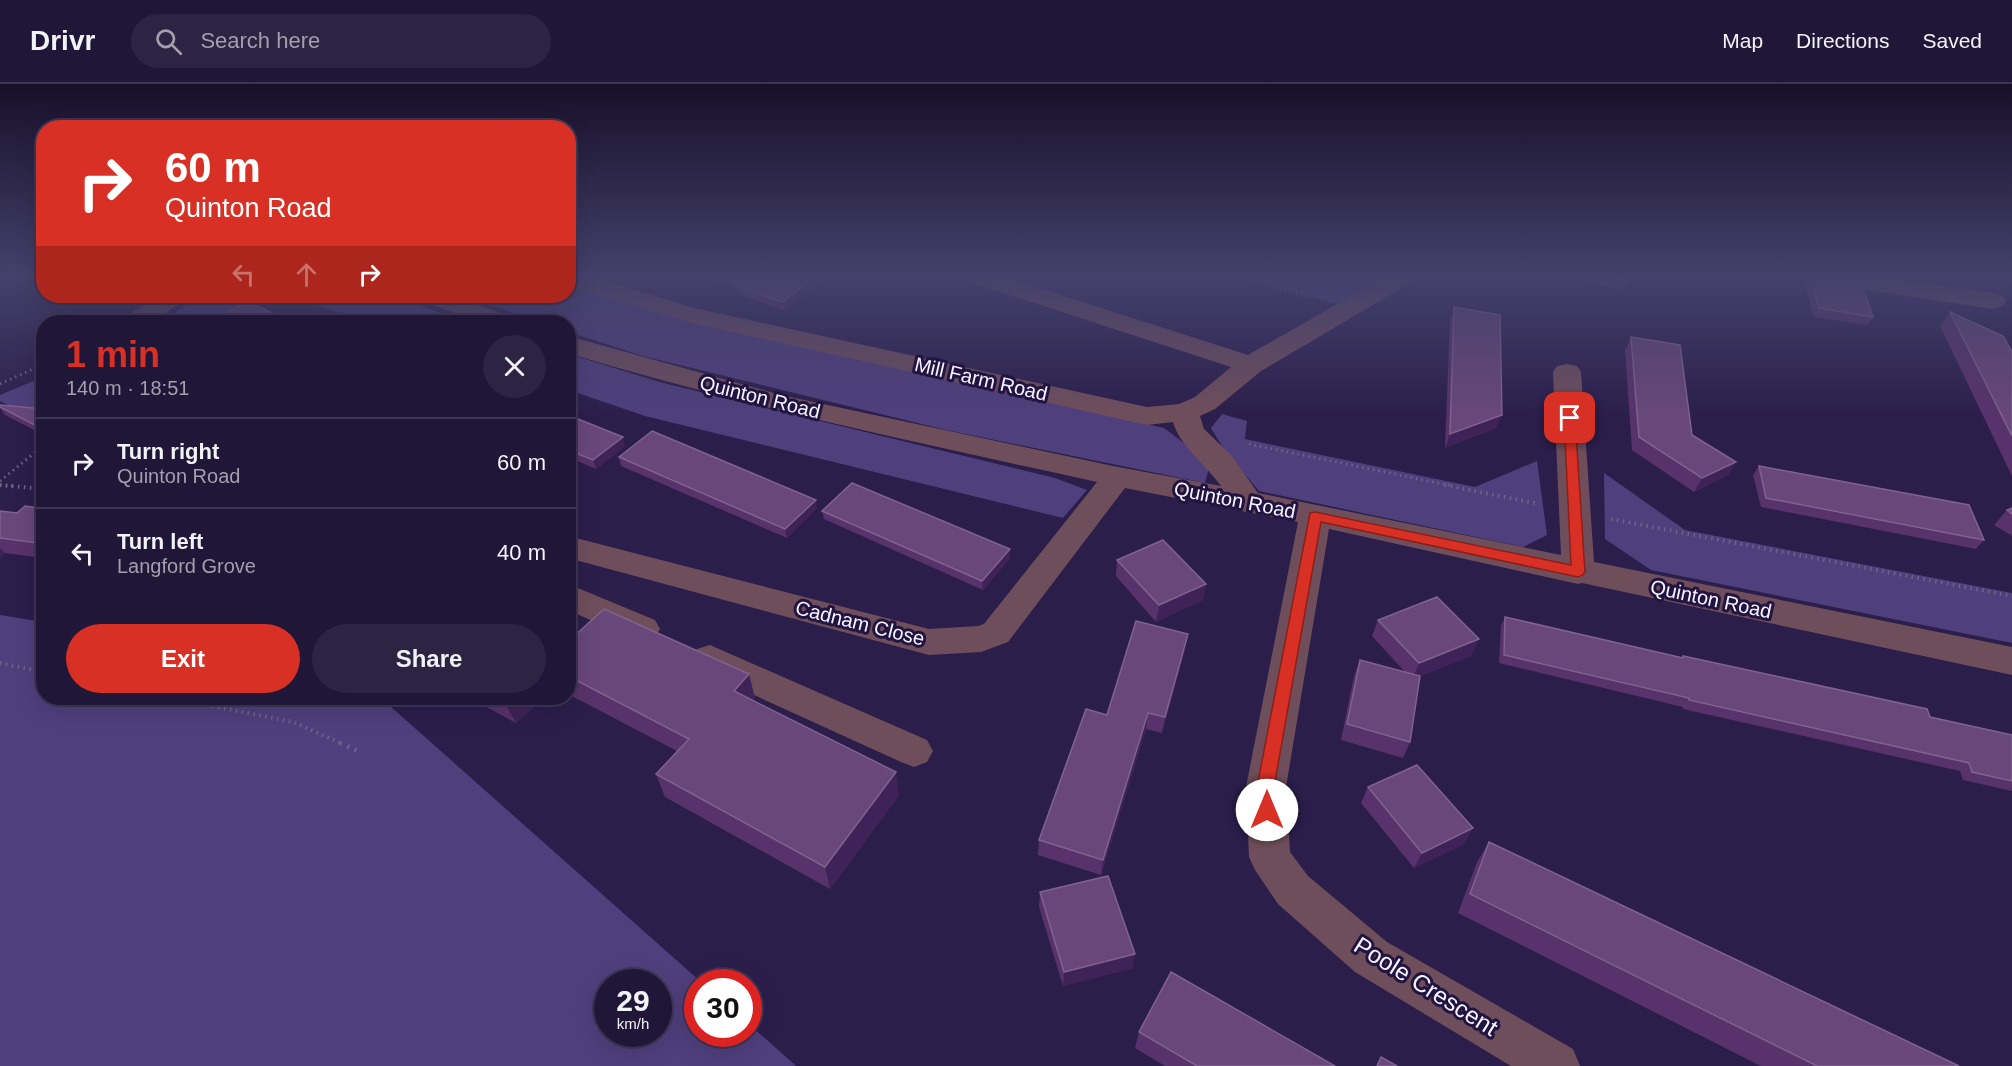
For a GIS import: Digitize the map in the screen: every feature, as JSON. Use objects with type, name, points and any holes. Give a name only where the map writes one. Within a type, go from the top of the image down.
[{"type":"street","name":"Mill Farm Road","points":[[732,324],[1147,416],[1185,412],[1205,403],[1251,364],[1323,324]]},
{"type":"street","points":[[1125,324],[1251,364]]},
{"type":"street","name":"Quinton Road","points":[[576,346],[643,367],[779,403],[1118,477],[1248,501],[1578,572],[2012,661]]},
{"type":"street","points":[[1567,372],[1578,572]]},
{"type":"street","points":[[1185,412],[1190,432],[1220,462],[1248,501]]},
{"type":"street","name":"Cadnam Close","points":[[576,549],[929,642],[981,639],[996,633],[1118,477]]},
{"type":"street","name":"Poole Crescent","points":[[1315,516],[1266,787],[1270,856],[1293,890],[1371,957],[1556,1066]]},
{"type":"street","points":[[576,600],[914,751]]},
{"type":"path","points":[[0,384],[36,368]]},
{"type":"path","points":[[0,483],[36,452]]},
{"type":"path","points":[[0,483],[36,488]]},
{"type":"path","points":[[0,663],[36,670]]},
{"type":"path","points":[[207,705],[293,722],[362,753]]},
{"type":"shaded area","points":[[576,324],[714,324],[764,338],[1164,428],[1196,452],[1209,468],[1205,483],[946,430],[643,356],[576,334]]},
{"type":"shaded area","points":[[576,356],[659,382],[1055,478],[1087,490],[1063,518],[645,416],[576,392]]},
{"type":"shaded area","points":[[36,380],[36,419],[0,401],[0,395]]},
{"type":"shaded area","points":[[1222,414],[1247,421],[1245,439],[1475,487],[1537,461],[1547,535],[1523,547],[1259,491],[1225,451],[1211,428]]},
{"type":"shaded area","points":[[1604,473],[1685,530],[2012,593],[2012,643],[1651,570],[1605,539]]},
{"type":"shaded area","points":[[0,615],[36,621],[36,705],[389,705],[686,969],[684,969],[684,1047],[762,1047],[762,1036],[796,1066],[0,1066]]},
{"type":"building","points":[[1453,324],[1500,324],[1502,415],[1450,434]]},
{"type":"building","points":[[1956,324],[1976,324],[2003,336],[2012,352],[2012,436]]},
{"type":"building","points":[[1631,337],[1680,345],[1692,435],[1736,462],[1702,478],[1639,437]]},
{"type":"building","points":[[0,405],[36,408],[36,426]]},
{"type":"building","points":[[576,418],[623,437],[593,460],[576,453]]},
{"type":"building","points":[[652,431],[816,500],[785,529],[619,457]]},
{"type":"building","points":[[1759,466],[1969,505],[1984,540],[1766,498]]},
{"type":"building","points":[[852,483],[1010,549],[982,581],[822,511]]},
{"type":"building","points":[[25,506],[36,508],[36,543],[0,538],[0,511],[17,513]]},
{"type":"building","points":[[1163,540],[1206,584],[1159,605],[1117,560]]},
{"type":"building","points":[[1437,597],[1479,639],[1419,663],[1378,620]]},
{"type":"building","points":[[604,609],[749,674],[734,691],[896,772],[825,867],[656,774],[689,739],[576,680],[576,634]]},
{"type":"building","points":[[1505,617],[1683,658],[1683,656],[1927,709],[1930,717],[2012,735],[2012,781],[1972,772],[1969,763],[1689,700],[1689,698],[1504,655]]},
{"type":"building","points":[[1136,621],[1188,634],[1165,717],[1148,713],[1103,860],[1039,840],[1086,709],[1107,715]]},
{"type":"building","points":[[1360,660],[1420,676],[1410,742],[1347,724]]},
{"type":"building","points":[[1417,765],[1473,828],[1422,853],[1368,787]]},
{"type":"building","points":[[1489,842],[1959,1066],[1817,1066],[1470,894]]},
{"type":"building","points":[[1108,876],[1135,954],[1064,972],[1040,892]]},
{"type":"building","points":[[1171,972],[1335,1066],[1197,1066],[1139,1032]]},
{"type":"building","points":[[1381,1057],[1397,1066],[1377,1066]]},
{"type":"route","points":[[1267,810],[1266,787],[1315,516],[1578,572],[1570,418]]}]
